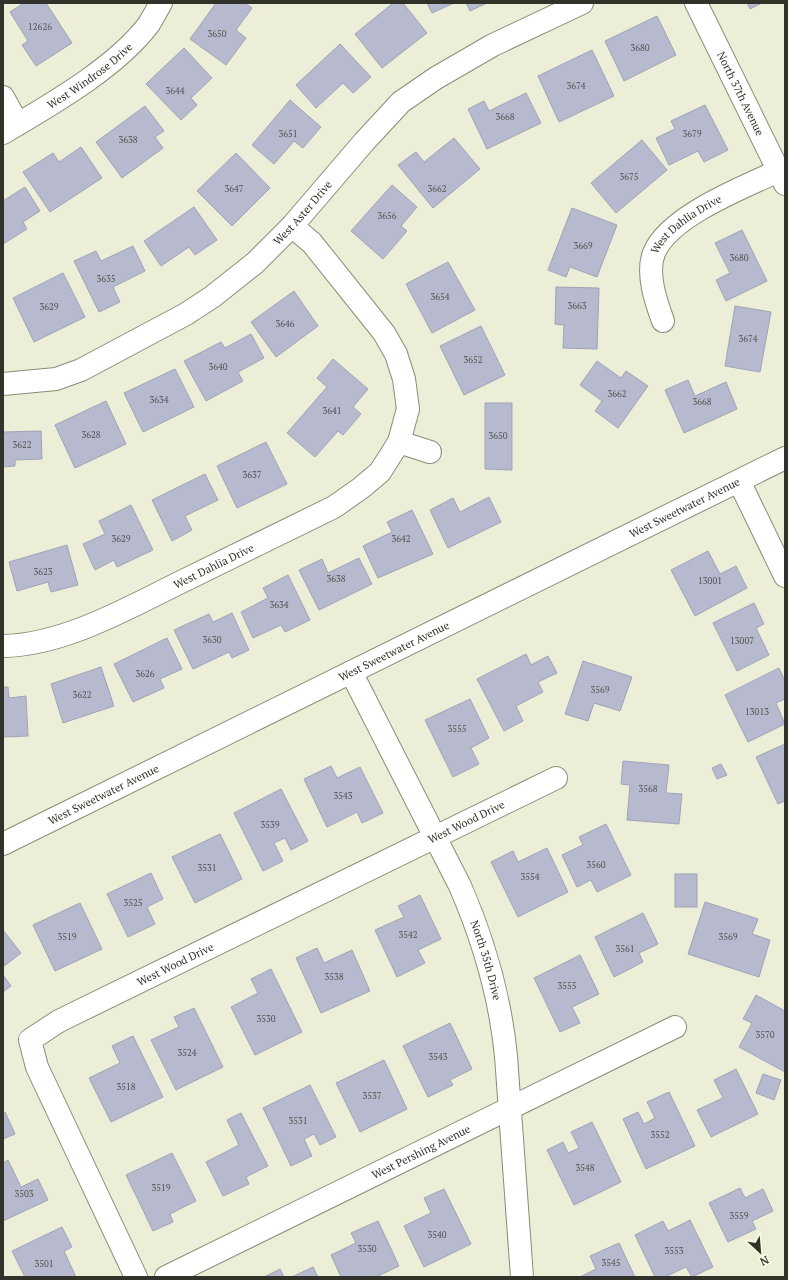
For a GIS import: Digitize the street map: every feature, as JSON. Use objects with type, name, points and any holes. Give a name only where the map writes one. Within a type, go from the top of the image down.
[{"type":"street","name":"West Windrose Drive","points":[[10,129],[89,78],[128,46],[149,24],[161,3]]},
{"type":"street","name":"West Aster Drive","points":[[3,384],[56,379],[81,370],[186,314],[212,297],[255,263],[292,226],[364,142],[401,102],[436,78],[494,45],[582,3]]},
{"type":"street","name":"North 37th Avenue","points":[[696,3],[783,175]]},
{"type":"street","points":[[3,97],[10,129]]},
{"type":"street","name":"West Dahlia Drive","points":[[663,321],[653,294],[652,275],[654,253],[664,237],[680,221],[783,175]]},
{"type":"street","name":"West Dahlia Drive","points":[[3,646],[51,639],[77,630],[140,603],[334,507],[361,488],[380,472],[399,442],[408,409],[404,379],[396,354],[384,333],[322,254],[312,243],[292,226]]},
{"type":"street","points":[[399,442],[430,452]]},
{"type":"street","name":"West Sweetwater Avenue","points":[[3,844],[785,458]]},
{"type":"street","points":[[739,481],[785,576]]},
{"type":"street","name":"North 35th Drive","points":[[351,672],[435,836],[475,920],[488,957],[503,1032],[522,1277]]},
{"type":"street","name":"West Wood Drive","points":[[136,1277],[37,1067],[30,1040],[59,1021],[556,778]]},
{"type":"street","name":"West Pershing Avenue","points":[[166,1277],[675,1027]]},
{"type":"building","points":[[24,3],[46,3],[72,43],[36,66],[22,45],[28,41],[10,12]]},
{"type":"building","points":[[216,3],[245,3],[252,8],[236,30],[246,38],[226,65],[190,39]]},
{"type":"building","points":[[393,3],[403,3],[427,33],[382,68],[355,34]]},
{"type":"building","points":[[427,3],[454,3],[432,13]]},
{"type":"building","points":[[466,3],[487,3],[470,11]]},
{"type":"building","points":[[747,3],[762,3],[750,9]]},
{"type":"building","points":[[657,16],[676,55],[624,81],[605,41]]},
{"type":"building","points":[[340,44],[371,77],[353,93],[343,83],[316,108],[296,85]]},
{"type":"building","points":[[184,48],[212,78],[191,98],[197,105],[181,120],[146,84]]},
{"type":"building","points":[[592,50],[614,96],[559,122],[538,76]]},
{"type":"building","points":[[526,93],[541,123],[487,149],[468,109],[484,101],[489,111]]},
{"type":"building","points":[[290,100],[321,127],[303,148],[294,141],[274,164],[252,145]]},
{"type":"building","points":[[705,105],[728,150],[704,162],[698,151],[669,165],[656,138],[675,129],[671,121]]},
{"type":"building","points":[[145,106],[164,131],[155,137],[163,148],[122,178],[96,142]]},
{"type":"building","points":[[454,138],[480,169],[433,208],[398,165],[416,152],[424,162]]},
{"type":"building","points":[[642,140],[667,170],[616,213],[591,183]]},
{"type":"building","points":[[81,147],[102,178],[50,212],[23,172],[53,153],[59,162]]},
{"type":"building","points":[[236,153],[270,188],[232,226],[197,191]]},
{"type":"building","points":[[392,185],[417,207],[401,226],[407,231],[383,259],[351,231]]},
{"type":"building","points":[[25,187],[40,211],[23,222],[27,229],[3,244],[3,201]]},
{"type":"building","points":[[194,207],[217,240],[195,255],[189,247],[161,266],[144,241]]},
{"type":"building","points":[[572,208],[617,225],[597,277],[570,267],[566,277],[548,270]]},
{"type":"building","points":[[742,230],[767,281],[726,301],[716,280],[730,273],[715,243]]},
{"type":"building","points":[[133,246],[145,271],[113,287],[120,302],[99,312],[74,261],[96,251],[101,261]]},
{"type":"building","points":[[448,262],[475,310],[432,333],[406,284]]},
{"type":"building","points":[[63,273],[85,317],[34,342],[13,298]]},
{"type":"building","points":[[556,287],[599,288],[597,349],[563,348],[564,325],[555,324]]},
{"type":"building","points":[[294,291],[318,326],[276,357],[251,322]]},
{"type":"building","points":[[735,306],[771,312],[760,372],[725,366]]},
{"type":"building","points":[[481,326],[505,375],[464,395],[440,346]]},
{"type":"building","points":[[251,334],[264,358],[238,372],[243,381],[206,401],[184,361],[221,342],[225,348]]},
{"type":"building","points":[[333,359],[368,389],[353,407],[361,414],[343,435],[338,431],[315,457],[287,433],[327,387],[317,378]]},
{"type":"building","points":[[597,361],[621,378],[626,371],[648,386],[618,428],[595,411],[602,401],[580,385]]},
{"type":"building","points":[[175,369],[194,407],[143,432],[124,393]]},
{"type":"building","points":[[688,380],[695,396],[726,382],[737,409],[684,433],[665,390]]},
{"type":"building","points":[[106,401],[126,444],[75,468],[55,425]]},
{"type":"building","points":[[485,403],[512,403],[512,470],[485,469]]},
{"type":"building","points":[[41,431],[42,459],[15,460],[15,466],[3,467],[3,432]]},
{"type":"building","points":[[266,442],[287,484],[237,508],[217,466]]},
{"type":"building","points":[[205,474],[218,500],[185,516],[192,530],[172,541],[152,500]]},
{"type":"building","points":[[489,497],[501,522],[448,548],[430,510],[453,498],[460,512]]},
{"type":"building","points":[[131,505],[153,550],[117,567],[114,560],[95,570],[83,544],[105,534],[99,521]]},
{"type":"building","points":[[412,510],[433,554],[378,578],[363,546],[392,532],[387,522]]},
{"type":"building","points":[[67,545],[78,585],[51,592],[48,582],[17,591],[9,562]]},
{"type":"building","points":[[708,551],[720,574],[736,566],[747,588],[695,616],[671,570]]},
{"type":"building","points":[[359,558],[372,584],[319,610],[299,570],[322,559],[328,573]]},
{"type":"building","points":[[288,575],[310,620],[285,632],[281,625],[253,638],[241,612],[268,598],[263,588]]},
{"type":"building","points":[[754,603],[764,624],[756,628],[769,655],[737,671],[713,623]]},
{"type":"building","points":[[232,613],[249,650],[232,658],[229,652],[193,669],[174,630],[209,614],[213,622]]},
{"type":"building","points":[[167,638],[182,669],[160,679],[164,688],[133,702],[114,664]]},
{"type":"building","points":[[526,654],[531,665],[548,656],[557,673],[538,682],[543,692],[516,706],[523,721],[504,731],[477,679]]},
{"type":"building","points":[[583,661],[632,677],[620,711],[594,703],[588,721],[565,714]]},
{"type":"building","points":[[101,667],[114,706],[63,723],[51,684]]},
{"type":"building","points":[[779,668],[785,681],[785,699],[776,703],[785,724],[748,742],[725,695]]},
{"type":"building","points":[[3,687],[8,687],[9,698],[26,696],[28,736],[3,737]]},
{"type":"building","points":[[470,699],[489,738],[471,748],[479,764],[453,777],[425,720]]},
{"type":"building","points":[[785,744],[785,801],[778,804],[756,757]]},
{"type":"building","points":[[623,761],[669,765],[666,793],[682,794],[679,824],[627,820],[630,785],[621,784]]},
{"type":"building","points":[[721,764],[727,775],[717,779],[712,768]]},
{"type":"building","points":[[331,766],[337,778],[360,767],[383,813],[362,823],[357,812],[327,827],[304,779]]},
{"type":"building","points":[[281,789],[308,841],[291,850],[285,838],[274,843],[283,861],[263,871],[234,813]]},
{"type":"building","points":[[606,824],[631,875],[597,892],[591,880],[577,887],[562,855],[583,845],[579,837]]},
{"type":"building","points":[[220,834],[242,879],[195,903],[172,857]]},
{"type":"building","points":[[547,848],[568,892],[518,917],[491,862],[513,851],[518,862]]},
{"type":"building","points":[[151,873],[163,899],[147,907],[155,924],[128,937],[107,894]]},
{"type":"building","points":[[675,874],[697,874],[697,907],[675,907]]},
{"type":"building","points":[[420,895],[441,939],[418,950],[425,963],[397,977],[375,930],[404,917],[398,906]]},
{"type":"building","points":[[705,902],[758,919],[752,934],[770,940],[759,977],[688,954]]},
{"type":"building","points":[[80,903],[102,949],[55,971],[33,925]]},
{"type":"building","points":[[643,913],[658,944],[639,953],[643,962],[614,977],[595,937]]},
{"type":"building","points":[[3,930],[21,953],[3,967]]},
{"type":"building","points":[[317,948],[324,963],[352,950],[370,991],[321,1013],[296,958]]},
{"type":"building","points":[[580,955],[599,994],[572,1007],[580,1023],[560,1032],[534,978]]},
{"type":"building","points":[[271,969],[302,1032],[255,1055],[231,1007],[258,993],[251,979]]},
{"type":"building","points":[[3,975],[11,986],[3,992]]},
{"type":"building","points":[[756,995],[785,1011],[785,1072],[739,1047],[752,1023],[743,1019]]},
{"type":"building","points":[[194,1008],[223,1067],[176,1090],[151,1040],[179,1027],[174,1017]]},
{"type":"building","points":[[450,1023],[472,1069],[450,1080],[453,1085],[428,1097],[403,1046]]},
{"type":"building","points":[[133,1036],[163,1097],[111,1122],[89,1078],[120,1063],[112,1046]]},
{"type":"building","points":[[384,1060],[407,1109],[360,1132],[336,1083]]},
{"type":"building","points":[[736,1069],[758,1114],[711,1137],[697,1110],[723,1098],[714,1080]]},
{"type":"building","points":[[763,1074],[781,1080],[774,1100],[756,1093]]},
{"type":"building","points":[[310,1085],[336,1137],[320,1145],[314,1134],[304,1139],[312,1156],[291,1166],[263,1108]]},
{"type":"building","points":[[669,1092],[695,1146],[646,1169],[623,1119],[638,1112],[644,1124],[655,1118],[647,1102]]},
{"type":"building","points":[[5,1112],[15,1134],[3,1139],[3,1113]]},
{"type":"building","points":[[241,1113],[268,1166],[246,1177],[249,1184],[223,1196],[206,1162],[239,1145],[227,1120]]},
{"type":"building","points":[[592,1122],[621,1182],[574,1205],[547,1150],[563,1142],[568,1153],[579,1148],[571,1132]]},
{"type":"building","points":[[172,1153],[196,1201],[170,1214],[173,1222],[153,1231],[126,1175]]},
{"type":"building","points":[[8,1160],[21,1187],[38,1179],[48,1200],[3,1221],[3,1163]]},
{"type":"building","points":[[740,1188],[745,1198],[763,1189],[773,1211],[752,1221],[756,1229],[728,1242],[709,1203]]},
{"type":"building","points":[[444,1189],[471,1244],[424,1267],[404,1226],[431,1213],[424,1198]]},
{"type":"building","points":[[690,1220],[713,1267],[692,1277],[686,1267],[665,1277],[655,1277],[635,1235],[663,1221],[668,1231]]},
{"type":"building","points":[[378,1221],[399,1266],[376,1277],[341,1277],[331,1255],[356,1243],[351,1233]]},
{"type":"building","points":[[62,1227],[72,1247],[64,1251],[76,1277],[25,1277],[12,1251]]},
{"type":"building","points":[[619,1243],[635,1277],[580,1277],[596,1269],[590,1256]]},
{"type":"building","points":[[313,1267],[318,1277],[292,1277]]},
{"type":"building","points":[[280,1269],[284,1277],[264,1277]]}]
